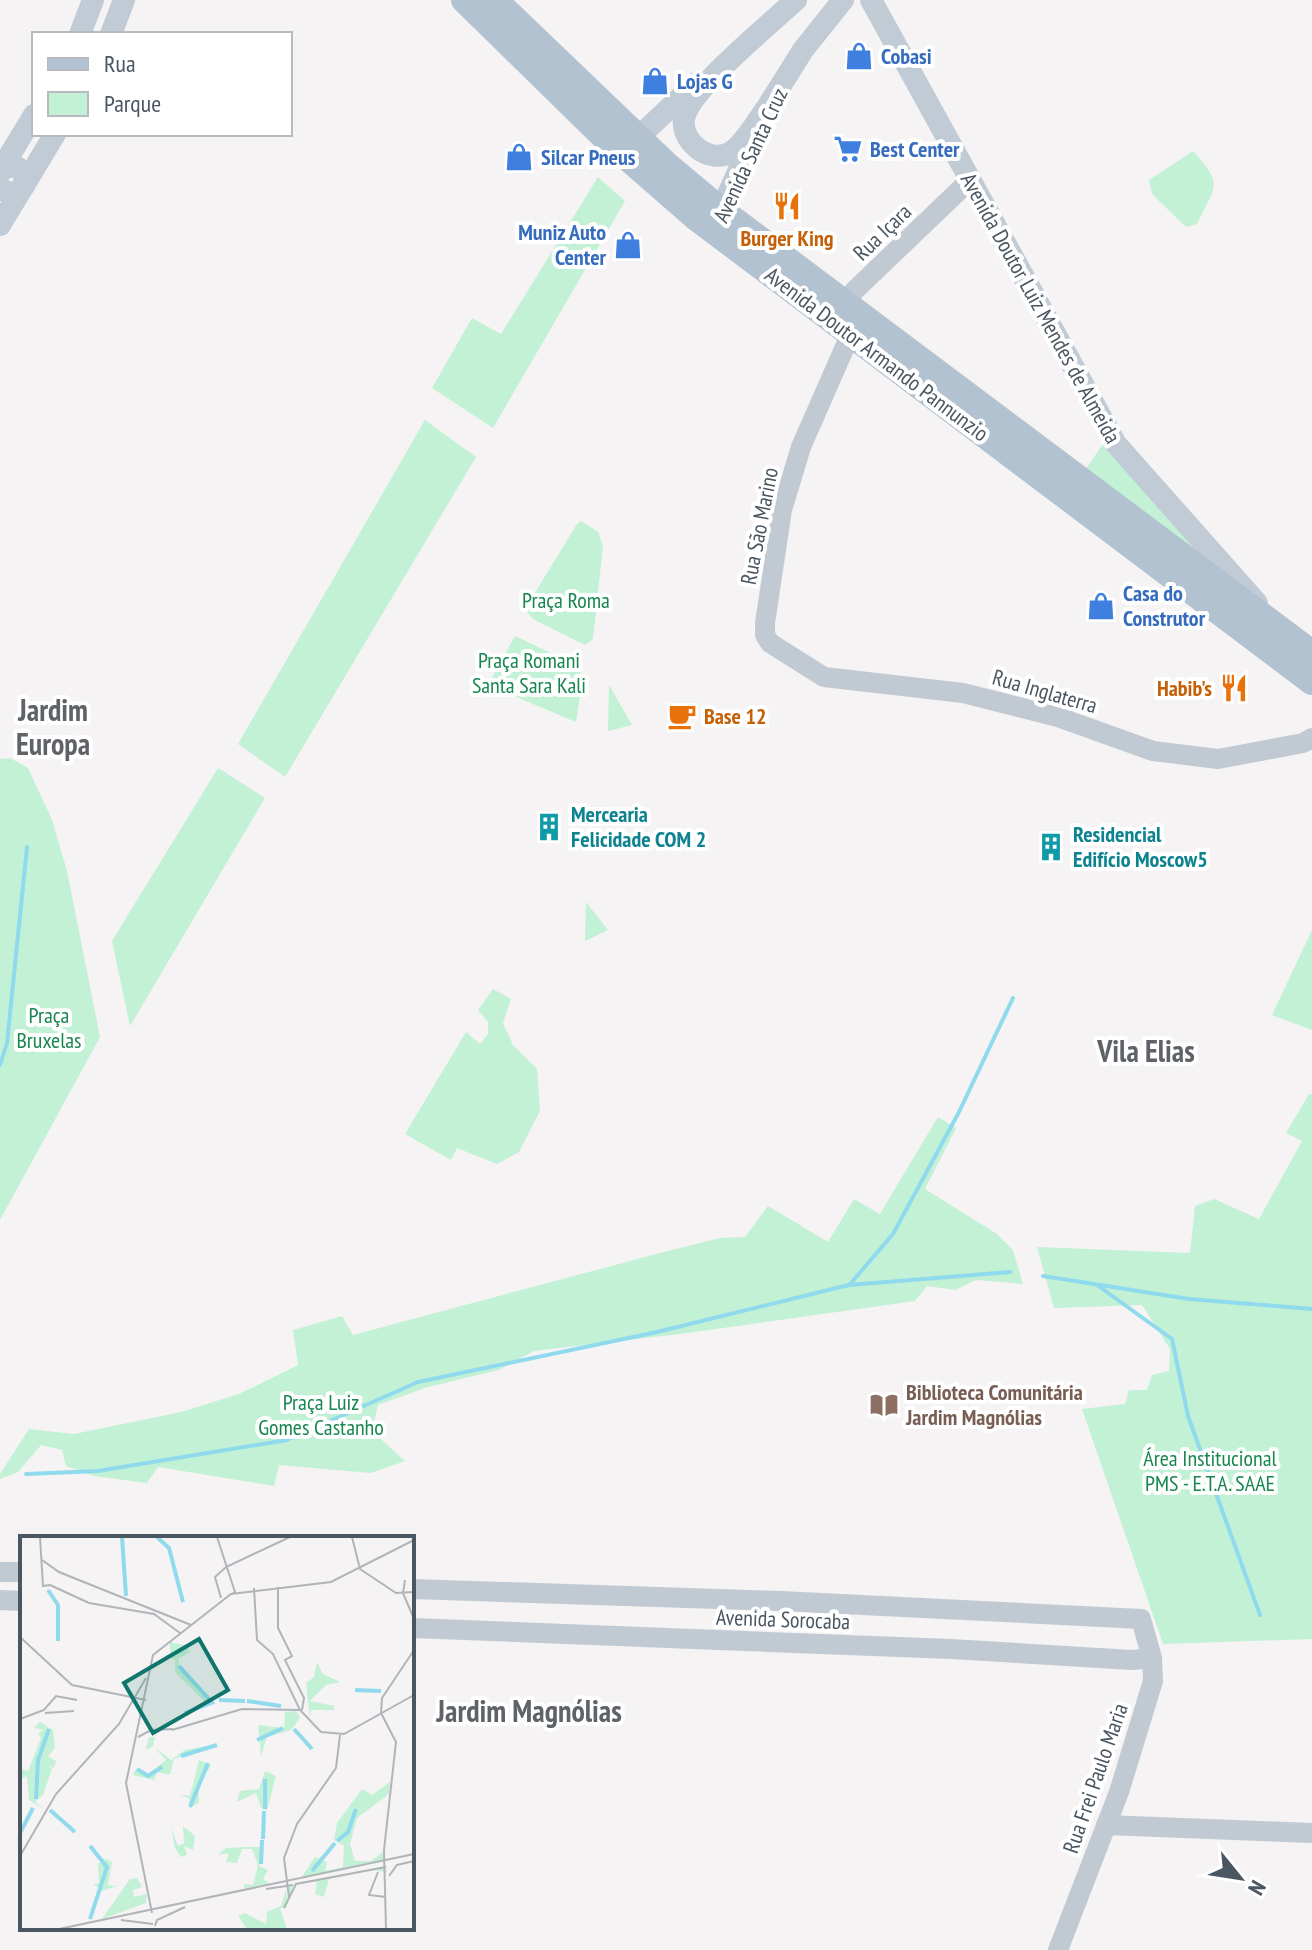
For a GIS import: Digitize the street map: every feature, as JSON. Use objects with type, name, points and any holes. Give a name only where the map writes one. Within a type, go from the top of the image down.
[{"type":"main road","points":[[81,32],[93,0]]},
{"type":"main road","points":[[112,32],[124,0]]},
{"type":"main road","name":"Avenida Doutor Armando Pannunzio","points":[[464,0],[718,222],[1312,682]]},
{"type":"main road","name":"Avenida Doutor Armando Pannunzio","points":[[495,0],[629,145]]},
{"type":"main road","points":[[629,145],[788,0]]},
{"type":"main road","points":[[766,109],[736,148],[724,155],[705,154],[695,147],[684,127],[684,116],[699,90],[796,0]]},
{"type":"main road","name":"Avenida Santa Cruz","points":[[718,222],[766,109],[803,50],[843,0]]},
{"type":"main road","name":"Avenida Doutor Luiz Mendes de Almeida","points":[[871,0],[1116,444],[1279,628]]},
{"type":"main road","points":[[0,172],[32,118]]},
{"type":"main road","points":[[0,225],[54,136]]},
{"type":"main road","points":[[0,172],[7,167],[19,168],[24,174],[24,186]]},
{"type":"main road","points":[[0,187],[13,193],[24,186]]},
{"type":"main road","name":"Avenida Doutor Armando Pannunzio","points":[[846,321],[1312,653]]},
{"type":"street","name":"Rua Içara","points":[[846,321],[854,291],[969,181]]},
{"type":"street","name":"Rua São Marino","points":[[770,643],[765,635],[765,623],[782,510],[846,321]]},
{"type":"street","name":"Rua Inglaterra","points":[[770,643],[824,677],[963,693],[1058,717],[1153,751],[1218,759],[1303,743],[1312,738]]},
{"type":"street","name":"Avenida Sorocaba","points":[[414,1589],[781,1601],[1141,1619]]},
{"type":"street","points":[[0,1600],[20,1601]]},
{"type":"street","name":"Rua Frei Paulo Maria","points":[[1058,1950],[1119,1792],[1153,1681],[1152,1658],[1141,1619]]},
{"type":"street","name":"Avenida Sorocaba","points":[[414,1628],[951,1649],[1132,1660],[1152,1658]]},
{"type":"street","points":[[1106,1825],[1312,1833]]},
{"type":"green space","points":[[1193,151],[1209,171],[1214,186],[1197,224],[1186,227],[1152,194],[1149,180]]},
{"type":"green space","points":[[598,177],[625,201],[493,428],[432,388],[472,318],[501,334]]},
{"type":"green space","points":[[425,420],[476,457],[285,777],[238,744]]},
{"type":"green space","points":[[1103,444],[1219,571],[1085,470]]},
{"type":"green space","name":"Praça Roma","points":[[581,521],[598,532],[603,546],[593,639],[585,645],[533,619],[525,609]]},
{"type":"green space","name":"Praça Romani Santa Sara Kali","points":[[515,636],[576,665],[583,676],[576,722],[488,685]]},
{"type":"green space","points":[[609,685],[632,725],[608,731]]},
{"type":"green space","name":"Praça Bruxelas","points":[[10,758],[28,768],[52,820],[67,871],[100,1037],[0,1220],[0,759]]},
{"type":"green space","points":[[218,768],[265,798],[130,1026],[112,941]]},
{"type":"green space","points":[[586,902],[608,930],[585,941]]},
{"type":"green space","points":[[1312,930],[1312,1030],[1272,1015]]},
{"type":"green space","points":[[493,989],[511,999],[503,1023],[513,1045],[537,1069],[540,1111],[519,1152],[497,1164],[457,1148],[451,1160],[405,1134],[466,1032],[480,1044],[488,1034],[488,1022],[478,1010]]},
{"type":"green space","name":"Área Institucional PMS - E.T.A. SAAE","points":[[1309,1094],[1312,1094],[1312,1639],[1163,1644],[1082,1409],[1125,1404],[1129,1390],[1147,1390],[1152,1375],[1169,1371],[1170,1349],[1142,1305],[1054,1308],[1037,1247],[1190,1253],[1195,1206],[1214,1199],[1259,1219],[1302,1141],[1286,1133]]},
{"type":"green space","name":"Praça Luiz Gomes Castanho","points":[[938,1117],[956,1128],[925,1189],[997,1234],[1013,1250],[1023,1284],[976,1280],[955,1290],[927,1286],[915,1301],[534,1351],[499,1370],[428,1387],[378,1405],[372,1431],[405,1461],[371,1473],[279,1465],[274,1486],[158,1467],[147,1483],[94,1476],[66,1466],[62,1450],[41,1445],[18,1472],[0,1479],[0,1474],[29,1429],[74,1434],[181,1412],[239,1394],[298,1365],[293,1330],[342,1316],[353,1335],[720,1238],[745,1237],[768,1206],[828,1242],[854,1199],[880,1214]]},
{"type":"waterway","points":[[0,1065],[7,1043],[27,847]]},
{"type":"waterway","points":[[851,1283],[893,1234],[959,1112],[1013,998]]},
{"type":"waterway","points":[[26,1474],[98,1471],[287,1440],[418,1382],[657,1332],[849,1285],[1010,1272]]},
{"type":"waterway","points":[[1043,1276],[1189,1299],[1312,1309]]},
{"type":"waterway","points":[[1097,1285],[1172,1339],[1188,1416],[1260,1615]]},
{"type":"place","name":"Cobasi","points":[[859,56]]},
{"type":"place","name":"Lojas G","points":[[655,81]]},
{"type":"place","name":"Best Center","points":[[848,149]]},
{"type":"place","name":"Silcar Pneus","points":[[519,157]]},
{"type":"place","name":"Burger King","points":[[787,206]]},
{"type":"place","name":"Muniz Auto Center","points":[[628,245]]},
{"type":"place","name":"Casa do Construtor","points":[[1101,606]]},
{"type":"place","name":"Habib's","points":[[1234,688]]},
{"type":"place","name":"Base 12","points":[[682,716]]},
{"type":"place","name":"Mercearia Felicidade COM 2","points":[[549,827]]},
{"type":"place","name":"Residencial Edifício Moscow5","points":[[1051,847]]},
{"type":"place","name":"Biblioteca Comunitária Jardim Magnólias","points":[[884,1405]]},
{"type":"district","name":"Jardim Europa","points":[[53,726]]},
{"type":"district","name":"Vila Elias","points":[[1146,1050]]},
{"type":"district","name":"Jardim Magnólias","points":[[529,1710]]}]
